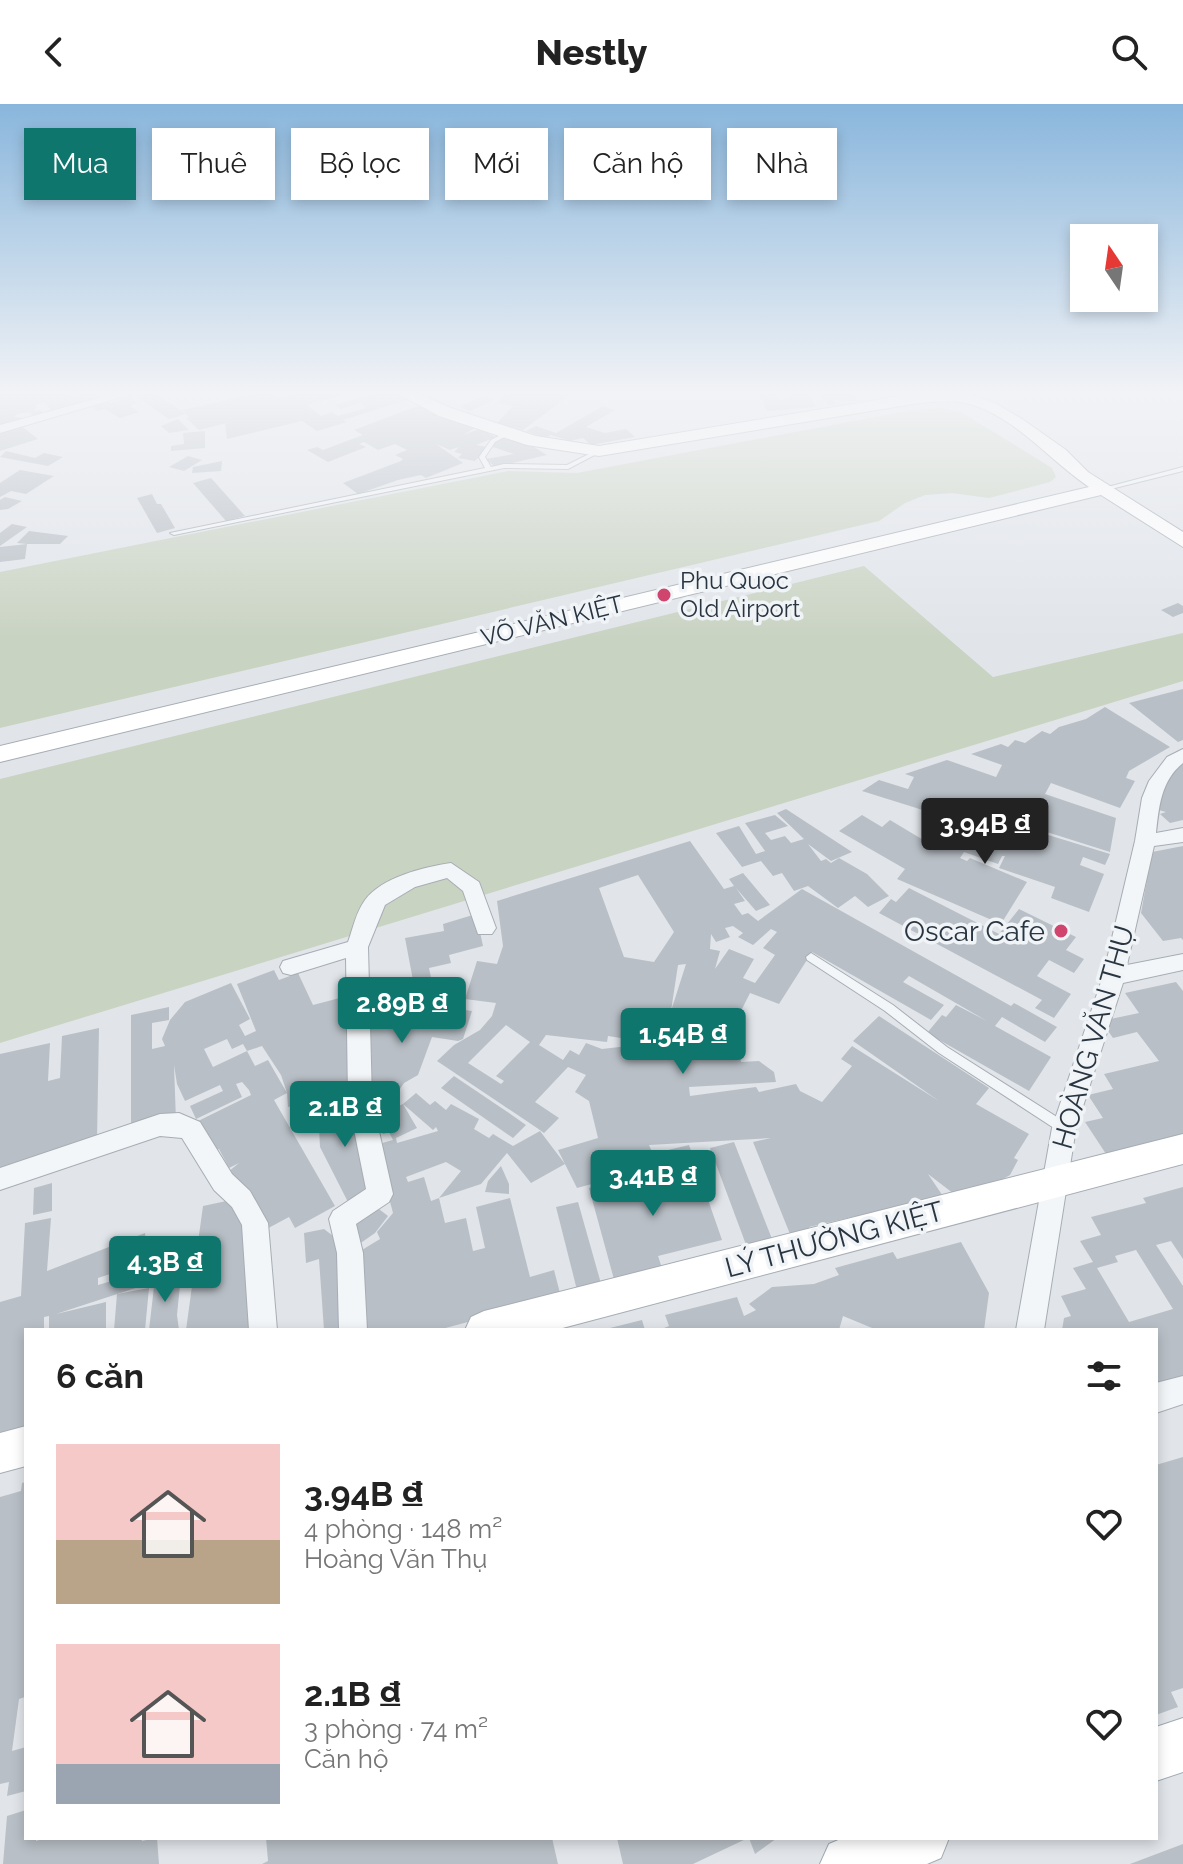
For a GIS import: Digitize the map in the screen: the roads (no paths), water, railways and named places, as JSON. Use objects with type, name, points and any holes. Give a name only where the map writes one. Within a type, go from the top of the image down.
[{"type":"main road","points":[[1158,1753],[1183,1745]]},
{"type":"main road","points":[[849,1864],[915,1840]]},
{"type":"street","points":[[1083,475],[1183,541]]},
{"type":"street","name":"VÕ VĂN KIỆT","points":[[0,754],[1103,489]]},
{"type":"street","name":"HOÀNG VĂN THỤ","points":[[1030,1328],[1064,1128],[1114,976],[1145,841],[1151,798],[1158,781],[1173,761],[1183,755]]},
{"type":"street","points":[[1145,841],[1183,835]]},
{"type":"street","points":[[353,1328],[350,1253],[342,1219],[380,1194],[360,1100],[357,947],[372,906],[380,896],[438,872],[451,870],[472,887],[485,928]]},
{"type":"street","points":[[291,967],[357,947]]},
{"type":"street","points":[[1114,976],[1183,962]]},
{"type":"street","points":[[0,1179],[160,1125],[179,1124],[191,1130],[223,1182],[241,1199],[255,1223],[263,1328]]},
{"type":"street","name":"LÝ THƯỜNG KIỆT","points":[[492,1328],[1183,1149]]},
{"type":"street","points":[[1158,1397],[1183,1390]]},
{"type":"street","points":[[0,1453],[24,1447]]},
{"type":"lane","points":[[174,533],[459,475]]},
{"type":"lane","points":[[1103,489],[1158,475]]},
{"type":"lane","points":[[811,957],[889,1008],[943,1050],[1064,1128]]},
{"type":"place","name":"Phu Quoc Old Airport","points":[[664,595]]},
{"type":"place","name":"Oscar Cafe","points":[[1061,931]]}]
